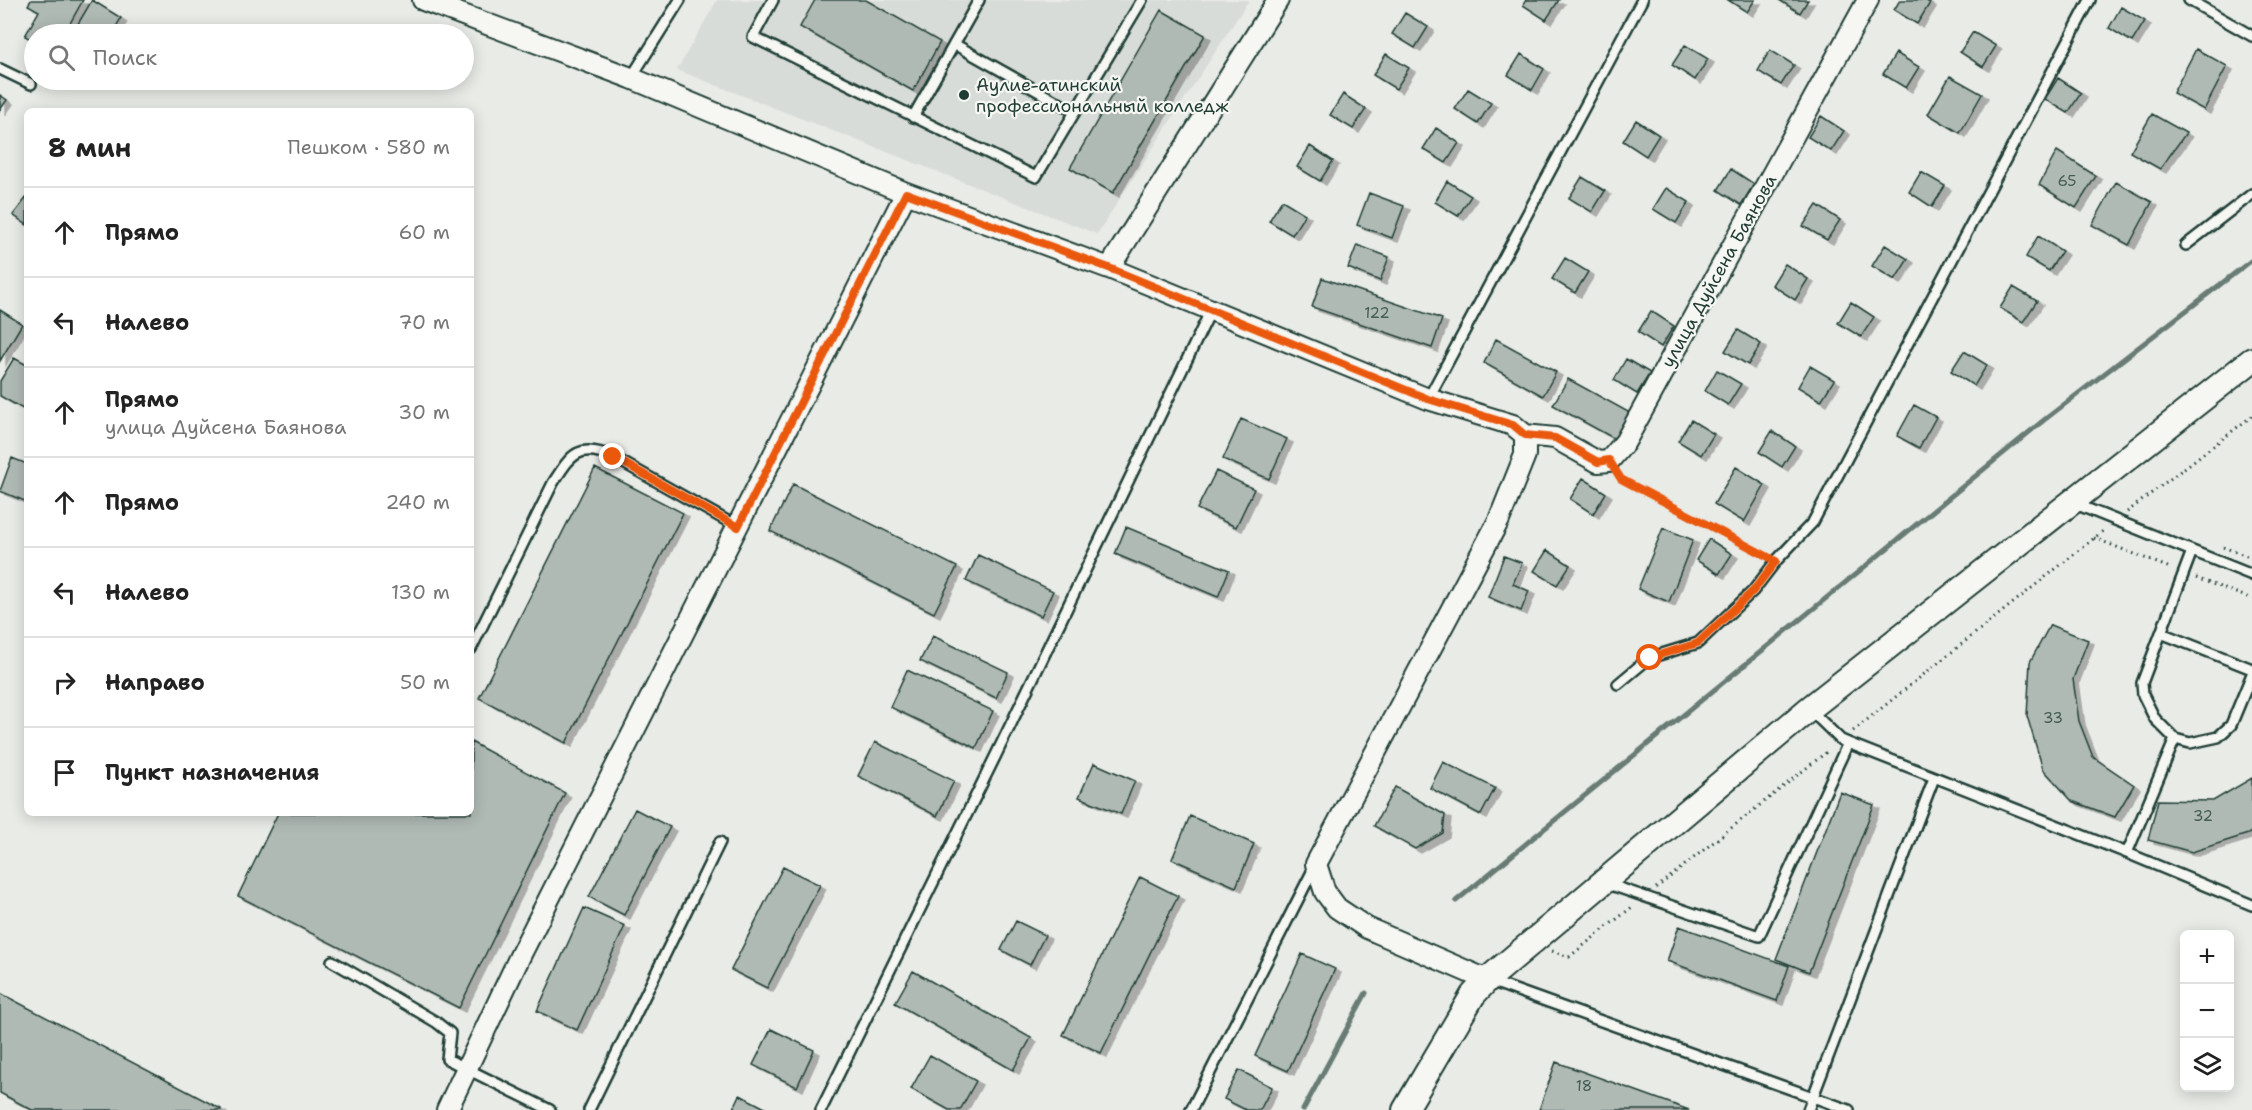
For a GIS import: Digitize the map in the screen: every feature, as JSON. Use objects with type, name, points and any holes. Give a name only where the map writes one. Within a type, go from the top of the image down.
[{"type":"street","points":[[423,0],[631,78],[906,193],[1109,268],[1428,399],[1513,425],[1525,435],[1555,438],[1598,462],[1609,460]]},
{"type":"street","points":[[1109,268],[1278,0]]},
{"type":"street","name":"улица Дуйсена Баянова","points":[[1609,460],[1625,442],[1868,0]]},
{"type":"street","points":[[447,1110],[521,954],[906,193]]},
{"type":"street","points":[[1405,1110],[1473,994],[1487,980],[1809,710],[2252,360]]},
{"type":"street","points":[[1487,980],[1367,928],[1337,909],[1325,892],[1316,864],[1498,520],[1525,455],[1525,435]]},
{"type":"lane","points":[[631,78],[680,0]]},
{"type":"lane","points":[[773,0],[753,37],[1036,177],[1139,1]]},
{"type":"lane","points":[[913,117],[979,0]]},
{"type":"lane","points":[[1428,399],[1642,0]]},
{"type":"lane","points":[[1618,684],[1650,658],[1698,643],[1753,591],[1776,561],[1813,522],[2090,0]]},
{"type":"lane","points":[[2188,0],[2252,36]]},
{"type":"lane","points":[[954,44],[1075,112]]},
{"type":"lane","points":[[0,69],[24,81]]},
{"type":"lane","points":[[2186,244],[2252,194]]},
{"type":"lane","points":[[821,1110],[1211,310]]},
{"type":"lane","points":[[474,643],[553,483],[568,461],[576,454],[597,450],[738,527]]},
{"type":"lane","points":[[2071,502],[2252,575]]},
{"type":"lane","points":[[2192,551],[2142,683],[2143,695],[2155,719],[2175,739],[2190,743],[2218,737],[2232,724],[2252,674]]},
{"type":"lane","points":[[2161,633],[2252,669]]},
{"type":"lane","points":[[1809,710],[1844,742],[2127,853],[2252,906]]},
{"type":"lane","points":[[2127,853],[2175,739]]},
{"type":"lane","points":[[1603,882],[1759,936],[1844,742]]},
{"type":"lane","points":[[1808,1110],[1934,778]]},
{"type":"lane","points":[[589,1110],[720,842]]},
{"type":"lane","points":[[1191,1110],[1316,864]]},
{"type":"lane","points":[[332,962],[436,1022],[450,1033],[447,1059],[550,1110]]},
{"type":"lane","points":[[1487,980],[1849,1110]]},
{"type":"path","points":[[1531,943],[1569,957],[1844,742],[2116,520],[2252,416]]},
{"type":"path","points":[[1609,460],[1621,479],[1776,561]]},
{"type":"shaded area","name":"Аулие-атинский профессиональный колледж","points":[[717,0],[1249,0],[1097,234],[677,70]]},
{"type":"building","points":[[31,0],[83,0],[70,24],[32,24],[39,11],[28,5]]},
{"type":"building","points":[[92,0],[121,18],[118,24],[78,24]]},
{"type":"building","name":"Аулие-атинский профессиональный колледж","points":[[815,0],[866,0],[940,42],[913,91],[800,27]]},
{"type":"building","points":[[1526,0],[1559,0],[1546,20],[1523,5]]},
{"type":"building","points":[[1728,0],[1755,0],[1747,12]]},
{"type":"building","points":[[1779,0],[1808,0],[1800,13]]},
{"type":"building","points":[[1900,0],[1925,0],[1930,3],[1917,24],[1894,10]]},
{"type":"building","points":[[2121,7],[2145,21],[2132,42],[2109,28]]},
{"type":"building","points":[[1161,10],[1205,35],[1113,193],[1070,168]]},
{"type":"building","points":[[1405,13],[1428,27],[1415,48],[1392,34]]},
{"type":"building","points":[[1973,32],[1996,46],[1983,67],[1960,52]]},
{"type":"building","points":[[1685,45],[1708,59],[1695,80],[1672,65]]},
{"type":"building","points":[[2196,49],[2227,66],[2204,110],[2173,93]]},
{"type":"building","points":[[1770,50],[1794,65],[1781,85],[1758,71]]},
{"type":"building","points":[[1896,53],[1919,67],[1906,88],[1883,74]]},
{"type":"building","points":[[1386,54],[1409,68],[1396,89],[1373,75]]},
{"type":"building","points":[[1521,54],[1544,69],[1532,90],[1508,75]]},
{"type":"building","points":[[1950,76],[1982,94],[1960,133],[1928,114]]},
{"type":"building","points":[[2058,78],[2081,93],[2068,113],[2045,99]]},
{"type":"building","points":[[1468,89],[1491,103],[1478,124],[1455,109]]},
{"type":"building","points":[[1343,94],[1366,109],[1353,129],[1330,115]]},
{"type":"building","points":[[0,95],[7,100],[0,110]]},
{"type":"building","points":[[2152,114],[2186,133],[2160,169],[2130,152]]},
{"type":"building","points":[[1821,116],[1844,131],[1831,151],[1808,137]]},
{"type":"building","points":[[1636,120],[1659,135],[1646,156],[1623,141]]},
{"type":"building","points":[[1436,128],[1459,143],[1446,163],[1423,149]]},
{"type":"building","points":[[1310,146],[1333,161],[1320,181],[1297,167]]},
{"type":"building","points":[[2057,151],[2096,176],[2076,208],[2039,185]]},
{"type":"building","points":[[1731,169],[1754,184],[1741,205],[1718,190]]},
{"type":"building","points":[[1921,172],[1945,186],[1932,207],[1909,192]]},
{"type":"building","points":[[1582,177],[1605,191],[1592,212],[1569,198]]},
{"type":"building","points":[[1447,181],[1471,196],[1458,216],[1435,202]]},
{"type":"building","points":[[2116,182],[2152,202],[2129,245],[2092,225]]},
{"type":"building","points":[[1666,188],[1689,202],[1676,223],[1653,209]]},
{"type":"building","points":[[1369,193],[1404,206],[1392,238],[1357,225]]},
{"type":"building","points":[[1282,200],[1305,214],[1292,235],[1269,221]]},
{"type":"building","points":[[24,201],[24,223],[13,215]]},
{"type":"building","points":[[1817,205],[1840,220],[1827,240],[1803,226]]},
{"type":"building","points":[[2038,236],[2062,251],[2049,271],[2026,257]]},
{"type":"building","points":[[1357,245],[1389,257],[1380,281],[1348,268]]},
{"type":"building","points":[[1885,245],[1908,259],[1895,280],[1872,266]]},
{"type":"building","points":[[1565,258],[1588,272],[1575,293],[1552,279]]},
{"type":"building","points":[[1785,264],[1808,279],[1795,300],[1772,285]]},
{"type":"building","points":[[1322,278],[1442,319],[1432,348],[1312,307]]},
{"type":"building","points":[[2013,287],[2037,301],[2023,322],[2000,308]]},
{"type":"building","points":[[1851,302],[1874,317],[1861,337],[1838,323]]},
{"type":"building","points":[[0,310],[22,324],[0,361]]},
{"type":"building","points":[[1651,311],[1674,326],[1661,347],[1638,332]]},
{"type":"building","points":[[1738,330],[1761,344],[1748,365],[1725,351]]},
{"type":"building","points":[[1496,339],[1556,372],[1543,396],[1484,363]]},
{"type":"building","points":[[1964,351],[1987,365],[1974,386],[1951,371]]},
{"type":"building","points":[[14,358],[24,363],[23,409],[0,396],[0,381]]},
{"type":"building","points":[[1626,359],[1650,373],[1637,394],[1614,380]]},
{"type":"building","points":[[1810,366],[1834,380],[1821,401],[1798,387]]},
{"type":"building","points":[[1717,370],[1741,384],[1728,405],[1705,391]]},
{"type":"building","points":[[1568,379],[1630,413],[1615,439],[1553,405]]},
{"type":"building","points":[[1914,405],[1936,417],[1919,448],[1897,436]]},
{"type":"building","points":[[1241,419],[1287,439],[1269,479],[1223,459]]},
{"type":"building","points":[[1691,420],[1714,434],[1701,455],[1678,441]]},
{"type":"building","points":[[1772,431],[1795,446],[1782,467],[1759,452]]},
{"type":"building","points":[[12,458],[24,463],[24,501],[0,491]]},
{"type":"building","points":[[1736,467],[1765,485],[1744,522],[1714,504]]},
{"type":"building","points":[[595,468],[683,513],[566,743],[479,698]]},
{"type":"building","points":[[1216,471],[1254,489],[1236,527],[1197,509]]},
{"type":"building","points":[[1583,478],[1606,493],[1593,514],[1570,499]]},
{"type":"building","points":[[793,484],[957,567],[934,613],[770,531]]},
{"type":"building","points":[[1126,527],[1229,570],[1218,597],[1115,554]]},
{"type":"building","points":[[1663,528],[1693,540],[1669,602],[1638,589]]},
{"type":"building","points":[[1709,539],[1732,554],[1719,574],[1696,560]]},
{"type":"building","points":[[1547,550],[1570,565],[1557,585],[1534,571]]},
{"type":"building","points":[[978,555],[1053,591],[1041,616],[966,581]]},
{"type":"building","points":[[1504,556],[1522,563],[1513,584],[1529,591],[1521,611],[1488,597]]},
{"type":"building","points":[[2050,625],[2088,640],[2073,679],[2079,721],[2093,757],[2134,785],[2115,817],[2072,801],[2043,769],[2027,716],[2030,662]]},
{"type":"building","points":[[933,636],[1008,672],[996,698],[920,661]]},
{"type":"building","points":[[907,670],[993,711],[976,748],[890,707]]},
{"type":"building","points":[[875,742],[954,781],[937,816],[858,776]]},
{"type":"building","points":[[474,744],[565,793],[459,1008],[238,896],[277,816],[474,816]]},
{"type":"building","points":[[1443,762],[1495,788],[1481,815],[1430,788]]},
{"type":"building","points":[[1094,763],[1135,781],[1121,814],[1079,797]]},
{"type":"building","points":[[2252,778],[2252,831],[2248,834],[2192,852],[2148,840],[2158,800],[2213,801]]},
{"type":"building","points":[[1395,787],[1445,815],[1443,833],[1415,849],[1374,826]]},
{"type":"building","points":[[1840,792],[1874,805],[1809,972],[1776,959]]},
{"type":"building","points":[[635,809],[670,827],[624,915],[589,897]]},
{"type":"building","points":[[1190,816],[1254,844],[1236,887],[1172,859]]},
{"type":"building","points":[[783,867],[820,885],[767,988],[731,970]]},
{"type":"building","points":[[1140,877],[1178,896],[1101,1053],[1063,1035]]},
{"type":"building","points":[[584,908],[625,926],[577,1030],[537,1011]]},
{"type":"building","points":[[1016,921],[1045,935],[1030,965],[1001,950]]},
{"type":"building","points":[[1679,926],[1789,966],[1777,1001],[1667,961]]},
{"type":"building","points":[[1302,954],[1335,969],[1288,1071],[1255,1056]]},
{"type":"building","points":[[913,971],[1031,1038],[1013,1070],[895,1003]]},
{"type":"building","points":[[0,993],[221,1110],[32,1110],[0,1093]]},
{"type":"building","points":[[771,1029],[814,1050],[797,1087],[753,1065]]},
{"type":"building","points":[[930,1055],[976,1081],[960,1110],[949,1110],[911,1089]]},
{"type":"building","points":[[1556,1062],[1689,1110],[1539,1110]]},
{"type":"building","points":[[1239,1070],[1272,1087],[1260,1110],[1246,1110],[1224,1099]]},
{"type":"building","points":[[740,1095],[769,1110],[733,1110]]},
{"type":"waterway","points":[[1456,901],[2044,420],[2252,260]]},
{"type":"waterway","points":[[1303,1110],[1366,993]]},
{"type":"place","name":"Аулие-атинский профессиональный колледж","points":[[964,95]]},
{"type":"route","points":[[613,457],[738,527],[906,193],[1109,268],[1428,399],[1513,425],[1525,435],[1555,438],[1598,462],[1609,460],[1621,479],[1776,561],[1753,591],[1698,643],[1650,658]]}]
